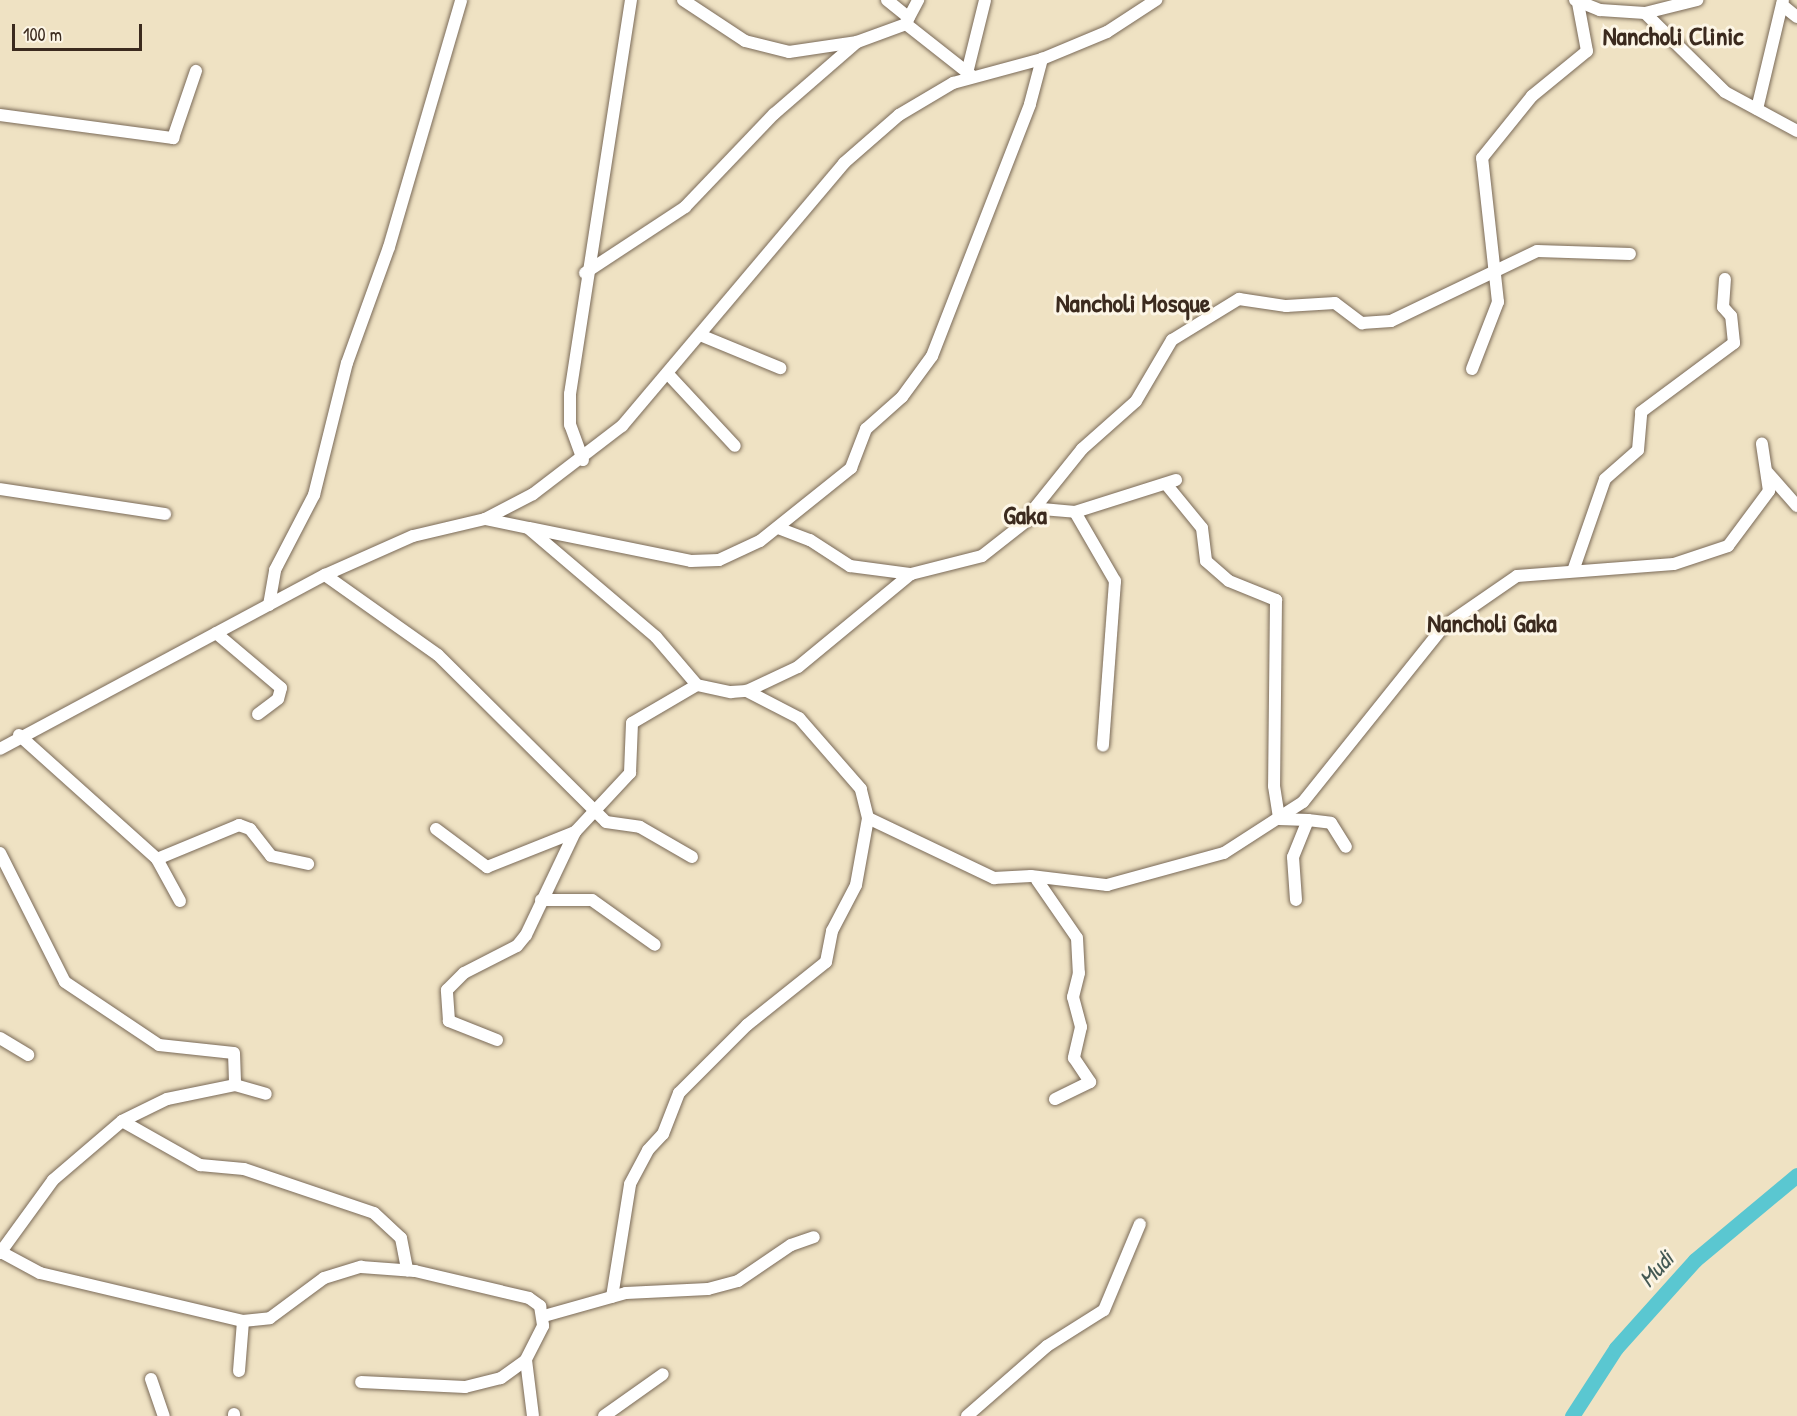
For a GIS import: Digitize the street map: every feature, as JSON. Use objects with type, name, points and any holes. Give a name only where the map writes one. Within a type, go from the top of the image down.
[{"type":"street","points":[[269,605],[275,570],[314,495],[347,363],[389,247],[461,0]]},
{"type":"street","points":[[583,460],[570,425],[570,394],[585,273],[631,0]]},
{"type":"street","points":[[682,0],[762,47],[804,52],[857,42],[907,21],[918,0]]},
{"type":"street","points":[[887,0],[907,21],[969,75]]},
{"type":"street","points":[[969,75],[985,0]]},
{"type":"street","points":[[0,749],[19,735],[325,575],[413,536],[485,519],[583,460],[668,374],[844,163],[926,96],[969,75],[1042,59],[1107,32],[1156,0]]},
{"type":"street","points":[[1472,369],[1497,308],[1482,158],[1532,96],[1587,51],[1576,1],[1646,14],[1697,0]]},
{"type":"street","points":[[1757,110],[1783,3]]},
{"type":"street","points":[[1783,3],[1797,17]]},
{"type":"street","points":[[1646,14],[1725,92],[1797,131]]},
{"type":"street","points":[[585,273],[614,251],[648,236],[685,207],[774,114],[857,42]]},
{"type":"street","points":[[485,519],[706,562],[739,553],[778,528],[851,468],[866,429],[902,397],[932,356],[1019,135],[1042,59]]},
{"type":"street","points":[[0,115],[168,140],[176,135],[196,71]]},
{"type":"street","points":[[778,528],[810,540],[850,566],[911,574],[982,556],[1007,540],[1028,518],[1082,449],[1136,401],[1172,340],[1239,298],[1286,306],[1335,303],[1366,323],[1401,318],[1432,297],[1494,275],[1517,258],[1545,249],[1630,254]]},
{"type":"street","points":[[1573,571],[1605,479],[1638,450],[1641,412],[1734,343],[1731,316],[1723,307],[1725,279]]},
{"type":"street","points":[[700,335],[780,368]]},
{"type":"street","points":[[668,374],[735,446]]},
{"type":"street","points":[[868,818],[973,872],[1037,880],[1119,883],[1224,853],[1303,802],[1450,620],[1517,576],[1674,564],[1727,547],[1768,494],[1768,473],[1762,444]]},
{"type":"street","points":[[1768,473],[1797,506]]},
{"type":"street","points":[[1028,518],[1050,508],[1075,512],[1171,482],[1202,528],[1206,561],[1229,581],[1276,600],[1274,786],[1279,819]]},
{"type":"street","points":[[0,489],[165,514]]},
{"type":"street","points":[[1075,512],[1115,581],[1103,746]]},
{"type":"street","points":[[528,528],[656,637],[697,685]]},
{"type":"street","points":[[747,691],[810,658],[911,574]]},
{"type":"street","points":[[325,575],[438,655],[606,822],[640,826],[692,857]]},
{"type":"street","points":[[216,633],[280,688],[278,699],[258,714]]},
{"type":"street","points":[[497,1040],[449,1021],[447,990],[464,973],[517,946],[575,832],[597,811],[633,765],[627,734],[632,723],[697,685],[747,691],[787,710],[816,735],[861,789],[868,818],[856,885],[832,931],[826,962],[688,1081],[663,1134],[648,1150],[630,1184],[612,1297]]},
{"type":"street","points":[[19,735],[157,859],[180,900]]},
{"type":"street","points":[[1279,819],[1331,823],[1346,847]]},
{"type":"street","points":[[1296,900],[1293,857],[1308,820]]},
{"type":"street","points":[[157,859],[239,825],[250,829],[271,856],[308,864]]},
{"type":"street","points":[[436,829],[487,867],[575,832]]},
{"type":"street","points":[[0,853],[64,982],[159,1045],[234,1053],[235,1085]]},
{"type":"street","points":[[1037,880],[1077,938],[1079,973],[1073,997],[1081,1027],[1074,1058],[1090,1082],[1055,1099]]},
{"type":"street","points":[[541,900],[592,900],[655,945]]},
{"type":"street","points":[[0,1038],[28,1055]]},
{"type":"street","points":[[266,1094],[235,1085],[167,1099],[122,1121],[52,1180],[0,1252],[40,1274],[243,1321],[270,1318],[341,1271],[407,1270],[529,1298],[544,1316]]},
{"type":"street","points":[[122,1121],[200,1165],[244,1168],[374,1213],[401,1238],[407,1270]]},
{"type":"street","points":[[967,1416],[1047,1346],[1104,1310],[1140,1224]]},
{"type":"street","points":[[544,1316],[612,1297],[738,1281],[791,1245],[814,1237]]},
{"type":"street","points":[[531,1415],[526,1360],[544,1316]]},
{"type":"street","points":[[239,1371],[243,1321]]},
{"type":"street","points":[[361,1382],[482,1385],[526,1360]]},
{"type":"street","points":[[604,1416],[663,1374]]},
{"type":"street","points":[[151,1379],[164,1416]]},
{"type":"waterway","name":"Mudi","points":[[1572,1416],[1616,1348],[1695,1260],[1797,1175]]},
{"type":"district","name":"Nancholi Clinic","points":[[1673,36]]},
{"type":"district","name":"Nancholi Mosque","points":[[1133,303]]},
{"type":"district","name":"Gaka","points":[[1025,515]]},
{"type":"district","name":"Nancholi Gaka","points":[[1492,623]]}]
